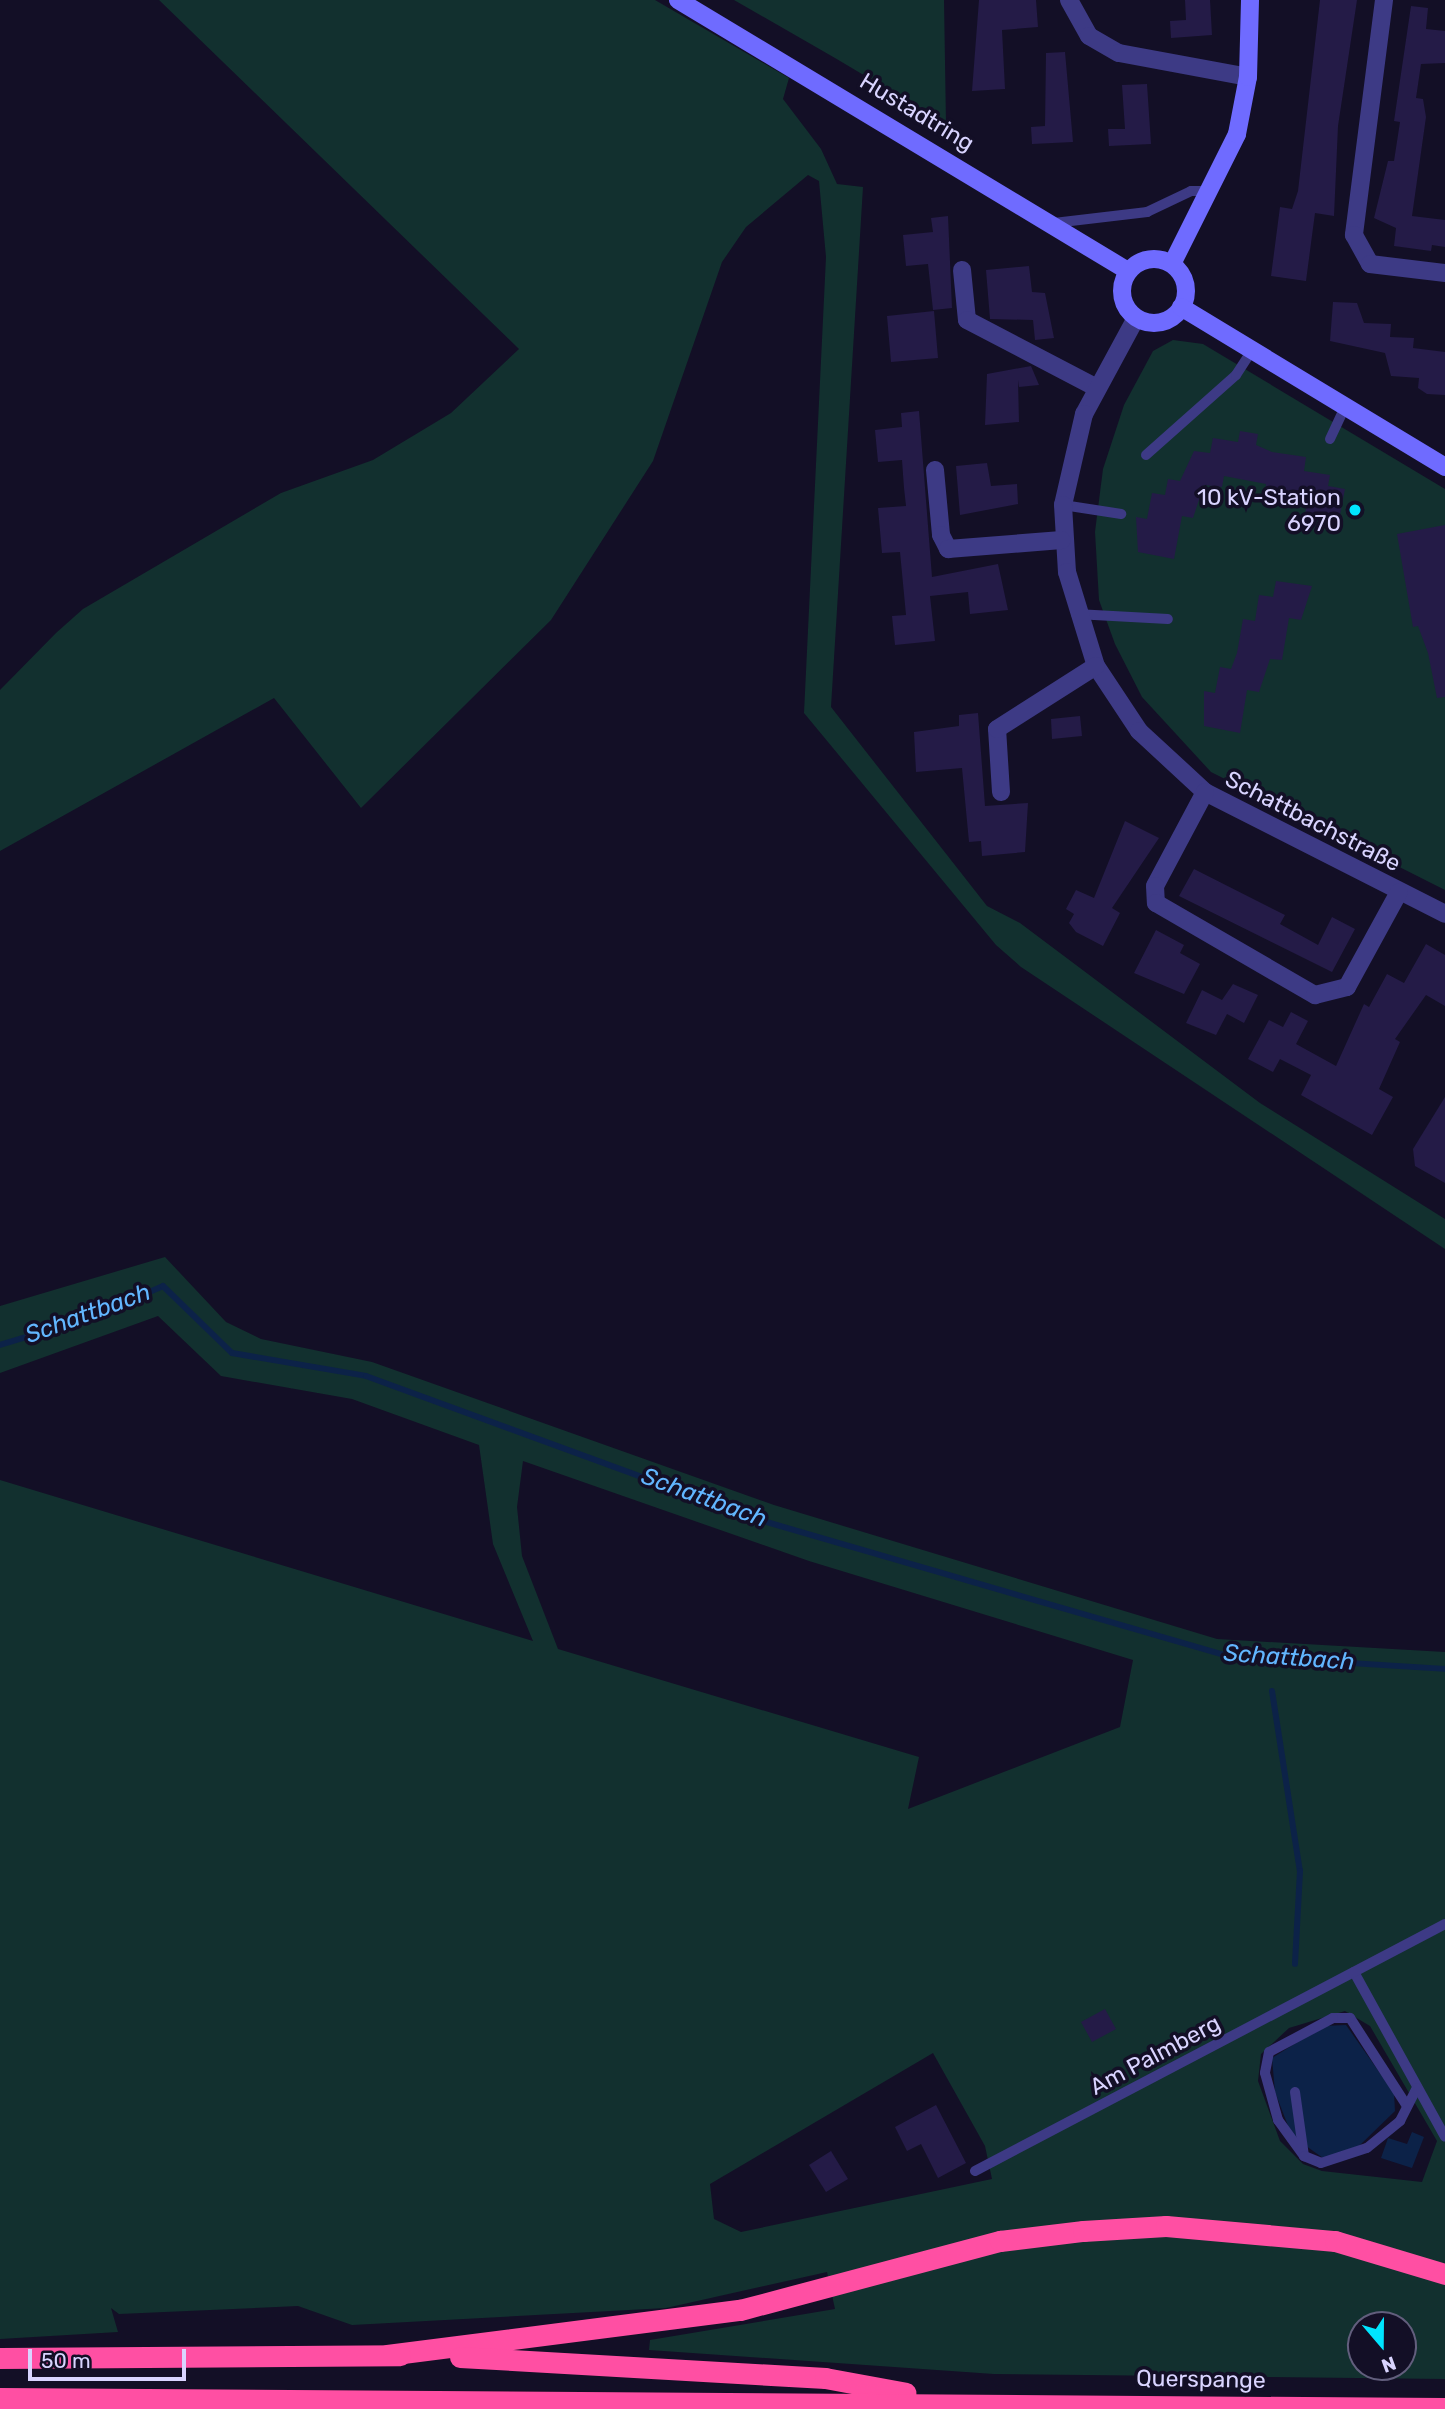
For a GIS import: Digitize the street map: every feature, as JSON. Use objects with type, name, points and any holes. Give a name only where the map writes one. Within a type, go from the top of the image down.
[{"type":"highway","points":[[387,2355],[740,2310],[1000,2241],[1083,2231],[1166,2226],[1335,2241],[1445,2274]]},
{"type":"highway","points":[[0,2358],[387,2355],[825,2378],[957,2403]]},
{"type":"highway","points":[[0,2398],[73,2395],[386,2396],[957,2403]]},
{"type":"highway","name":"Querspange","points":[[957,2403],[1445,2408]]},
{"type":"street","name":"Hustadtring","points":[[678,0],[1054,223],[1128,271]]},
{"type":"street","points":[[1069,0],[1089,36],[1119,53],[1248,77]]},
{"type":"street","points":[[1172,264],[1213,191],[1237,134],[1248,77],[1250,0]]},
{"type":"street","points":[[1384,0],[1354,235],[1370,264],[1445,272]]},
{"type":"street","points":[[1149,259],[1172,264],[1186,287],[1181,307],[1165,321],[1136,318],[1121,293],[1128,271],[1149,259]]},
{"type":"street","points":[[962,270],[967,320],[1095,387]]},
{"type":"street","points":[[1181,307],[1445,467]]},
{"type":"street","name":"Schattbachstraße","points":[[1136,318],[1095,387],[1072,452],[1063,505],[1062,540],[1076,614],[1096,666],[1139,731],[1205,793],[1445,914]]},
{"type":"street","points":[[935,470],[941,535],[948,549],[1062,540]]},
{"type":"street","points":[[1001,792],[997,729],[1096,666]]},
{"type":"street","name":"Schattbachstraße","points":[[1205,793],[1155,886],[1156,903],[1314,995],[1347,987],[1399,892]]},
{"type":"lane","points":[[1054,223],[1147,212],[1191,191],[1213,191]]},
{"type":"lane","points":[[1146,455],[1236,375],[1253,349]]},
{"type":"lane","points":[[1330,439],[1345,407]]},
{"type":"lane","points":[[1063,505],[1121,514]]},
{"type":"lane","points":[[1076,614],[1168,619]]},
{"type":"lane","name":"Am Palmberg","points":[[975,2171],[1445,1924]]},
{"type":"lane","points":[[1353,1972],[1445,2137]]},
{"type":"lane","points":[[1407,2106],[1350,2018],[1333,2018],[1290,2035],[1269,2052],[1265,2073],[1278,2120],[1304,2157],[1321,2163],[1367,2148],[1400,2121],[1417,2088]]},
{"type":"lane","points":[[1295,2092],[1304,2157]]},
{"type":"green space","points":[[159,0],[655,0],[789,78],[783,99],[821,149],[837,184],[863,187],[831,707],[987,906],[1020,923],[1260,1103],[1445,1219],[1445,1249],[1021,967],[996,945],[804,713],[826,257],[819,181],[808,175],[746,227],[722,262],[653,461],[551,620],[361,808],[274,698],[0,851],[0,690],[56,633],[83,609],[281,493],[373,460],[451,413],[519,349]]},
{"type":"green space","points":[[734,0],[944,0],[946,124],[835,58]]},
{"type":"green space","points":[[1173,340],[1203,344],[1445,489],[1445,890],[1211,772],[1142,697],[1115,644],[1099,600],[1095,532],[1103,469],[1124,405],[1153,351]]},
{"type":"green space","points":[[165,1257],[226,1322],[261,1339],[372,1362],[774,1505],[1217,1639],[1445,1652],[1445,2379],[1417,2379],[1417,2311],[1347,2311],[1347,2378],[994,2374],[649,2350],[650,2340],[835,2309],[827,2272],[666,2308],[352,2325],[298,2306],[119,2314],[111,2308],[118,2332],[0,2339],[0,1480],[533,1641],[493,1544],[479,1445],[352,1399],[221,1376],[158,1316],[0,1373],[0,1306]],"holes":[[[523,1461],[809,1561],[1133,1660],[1120,1727],[908,1809],[919,1757],[558,1649],[522,1556],[517,1507]],[[1345,2011],[1370,2026],[1437,2141],[1422,2182],[1322,2171],[1303,2164],[1280,2141],[1258,2081],[1261,2054],[1289,2028]],[[933,2053],[985,2146],[992,2179],[741,2232],[714,2219],[710,2184]]]},
{"type":"water","points":[[1346,2025],[1394,2093],[1395,2111],[1359,2146],[1323,2158],[1292,2136],[1275,2092],[1272,2058],[1323,2026]]},
{"type":"water","points":[[1412,2132],[1424,2137],[1412,2168],[1381,2158],[1388,2138],[1407,2144]]},
{"type":"building","points":[[979,0],[1036,0],[1038,27],[1002,30],[1005,89],[972,91]]},
{"type":"building","points":[[1185,0],[1210,0],[1212,35],[1171,38],[1170,21],[1186,20]]},
{"type":"building","points":[[1320,0],[1357,0],[1338,126],[1334,216],[1315,213],[1306,281],[1271,276],[1280,207],[1292,209],[1298,191]]},
{"type":"building","points":[[1411,6],[1428,8],[1426,29],[1445,31],[1445,63],[1421,64],[1416,98],[1423,99],[1426,117],[1412,216],[1445,220],[1445,247],[1432,245],[1431,251],[1394,246],[1396,228],[1374,218],[1388,161],[1394,161],[1400,122],[1394,121]]},
{"type":"building","points":[[1065,52],[1073,142],[1032,144],[1031,127],[1045,126],[1046,53]]},
{"type":"building","points":[[1147,84],[1151,144],[1109,146],[1108,129],[1125,129],[1122,85]]},
{"type":"building","points":[[948,216],[952,308],[933,310],[928,264],[906,266],[903,235],[933,232],[931,218]]},
{"type":"building","points":[[1029,266],[1032,292],[1045,293],[1054,338],[1035,340],[1033,320],[990,319],[986,270]]},
{"type":"building","points":[[1333,302],[1357,303],[1364,323],[1391,324],[1390,337],[1414,338],[1413,348],[1445,352],[1445,395],[1427,394],[1418,388],[1419,378],[1391,376],[1385,353],[1330,341]]},
{"type":"building","points":[[934,311],[938,358],[891,362],[887,316]]},
{"type":"building","points":[[1031,366],[1039,385],[1019,387],[1018,380],[1019,422],[985,425],[987,374]]},
{"type":"building","points":[[919,411],[932,577],[998,564],[1008,610],[970,614],[968,592],[930,596],[935,641],[895,645],[892,616],[906,615],[900,552],[882,553],[878,508],[906,506],[902,460],[878,462],[875,430],[902,427],[901,413]]},
{"type":"building","points":[[1240,431],[1258,434],[1256,445],[1272,452],[1306,457],[1304,471],[1330,475],[1328,486],[1345,489],[1338,525],[1305,514],[1307,504],[1264,496],[1266,484],[1224,476],[1222,487],[1204,485],[1193,518],[1182,516],[1174,559],[1138,552],[1136,517],[1147,519],[1152,493],[1165,495],[1168,479],[1180,481],[1194,451],[1210,453],[1213,438],[1238,442]]},
{"type":"building","points":[[987,463],[991,486],[1017,484],[1018,504],[960,515],[956,466]]},
{"type":"building","points":[[1445,525],[1445,697],[1437,698],[1428,653],[1418,626],[1413,627],[1397,534]]},
{"type":"building","points":[[1276,581],[1312,586],[1301,620],[1289,618],[1282,660],[1270,659],[1259,692],[1247,690],[1240,733],[1204,726],[1204,691],[1215,693],[1220,667],[1231,669],[1237,653],[1243,619],[1255,621],[1259,595],[1273,597]]},
{"type":"building","points":[[978,713],[985,806],[1028,803],[1025,852],[982,856],[981,841],[969,842],[962,768],[916,772],[914,732],[959,726],[959,715]]},
{"type":"building","points":[[1080,716],[1082,736],[1052,739],[1051,719]]},
{"type":"building","points":[[1125,821],[1159,838],[1112,908],[1120,913],[1103,946],[1076,932],[1069,923],[1074,914],[1066,909],[1076,890],[1094,898]]},
{"type":"building","points":[[1194,869],[1285,915],[1280,924],[1318,945],[1332,917],[1355,929],[1332,972],[1179,896]]},
{"type":"building","points":[[1156,930],[1184,945],[1180,953],[1200,964],[1184,994],[1134,973]]},
{"type":"building","points":[[1426,944],[1445,955],[1445,1006],[1426,995],[1395,1039],[1400,1042],[1379,1089],[1393,1097],[1372,1135],[1301,1095],[1311,1075],[1280,1059],[1273,1072],[1248,1059],[1269,1020],[1283,1027],[1291,1012],[1308,1021],[1296,1044],[1336,1066],[1364,1004],[1369,1007],[1387,974],[1404,983]]},
{"type":"building","points":[[1233,984],[1258,995],[1244,1023],[1227,1014],[1216,1035],[1186,1023],[1202,990],[1222,1000]]},
{"type":"building","points":[[1445,1097],[1445,1183],[1415,1166],[1413,1149]]},
{"type":"building","points":[[1105,2009],[1116,2029],[1092,2042],[1081,2022]]},
{"type":"building","points":[[936,2105],[966,2163],[938,2178],[921,2144],[907,2151],[895,2127]]},
{"type":"building","points":[[831,2151],[848,2179],[826,2192],[809,2165]]},
{"type":"waterway","name":"Schattbach","points":[[0,1345],[92,1317],[163,1286],[232,1353],[366,1376],[763,1521],[1224,1655],[1445,1669]]},
{"type":"waterway","points":[[1272,1691],[1300,1871],[1295,1964]]},
{"type":"place","name":"10 kV-Station 6970","points":[[1355,510]]}]
